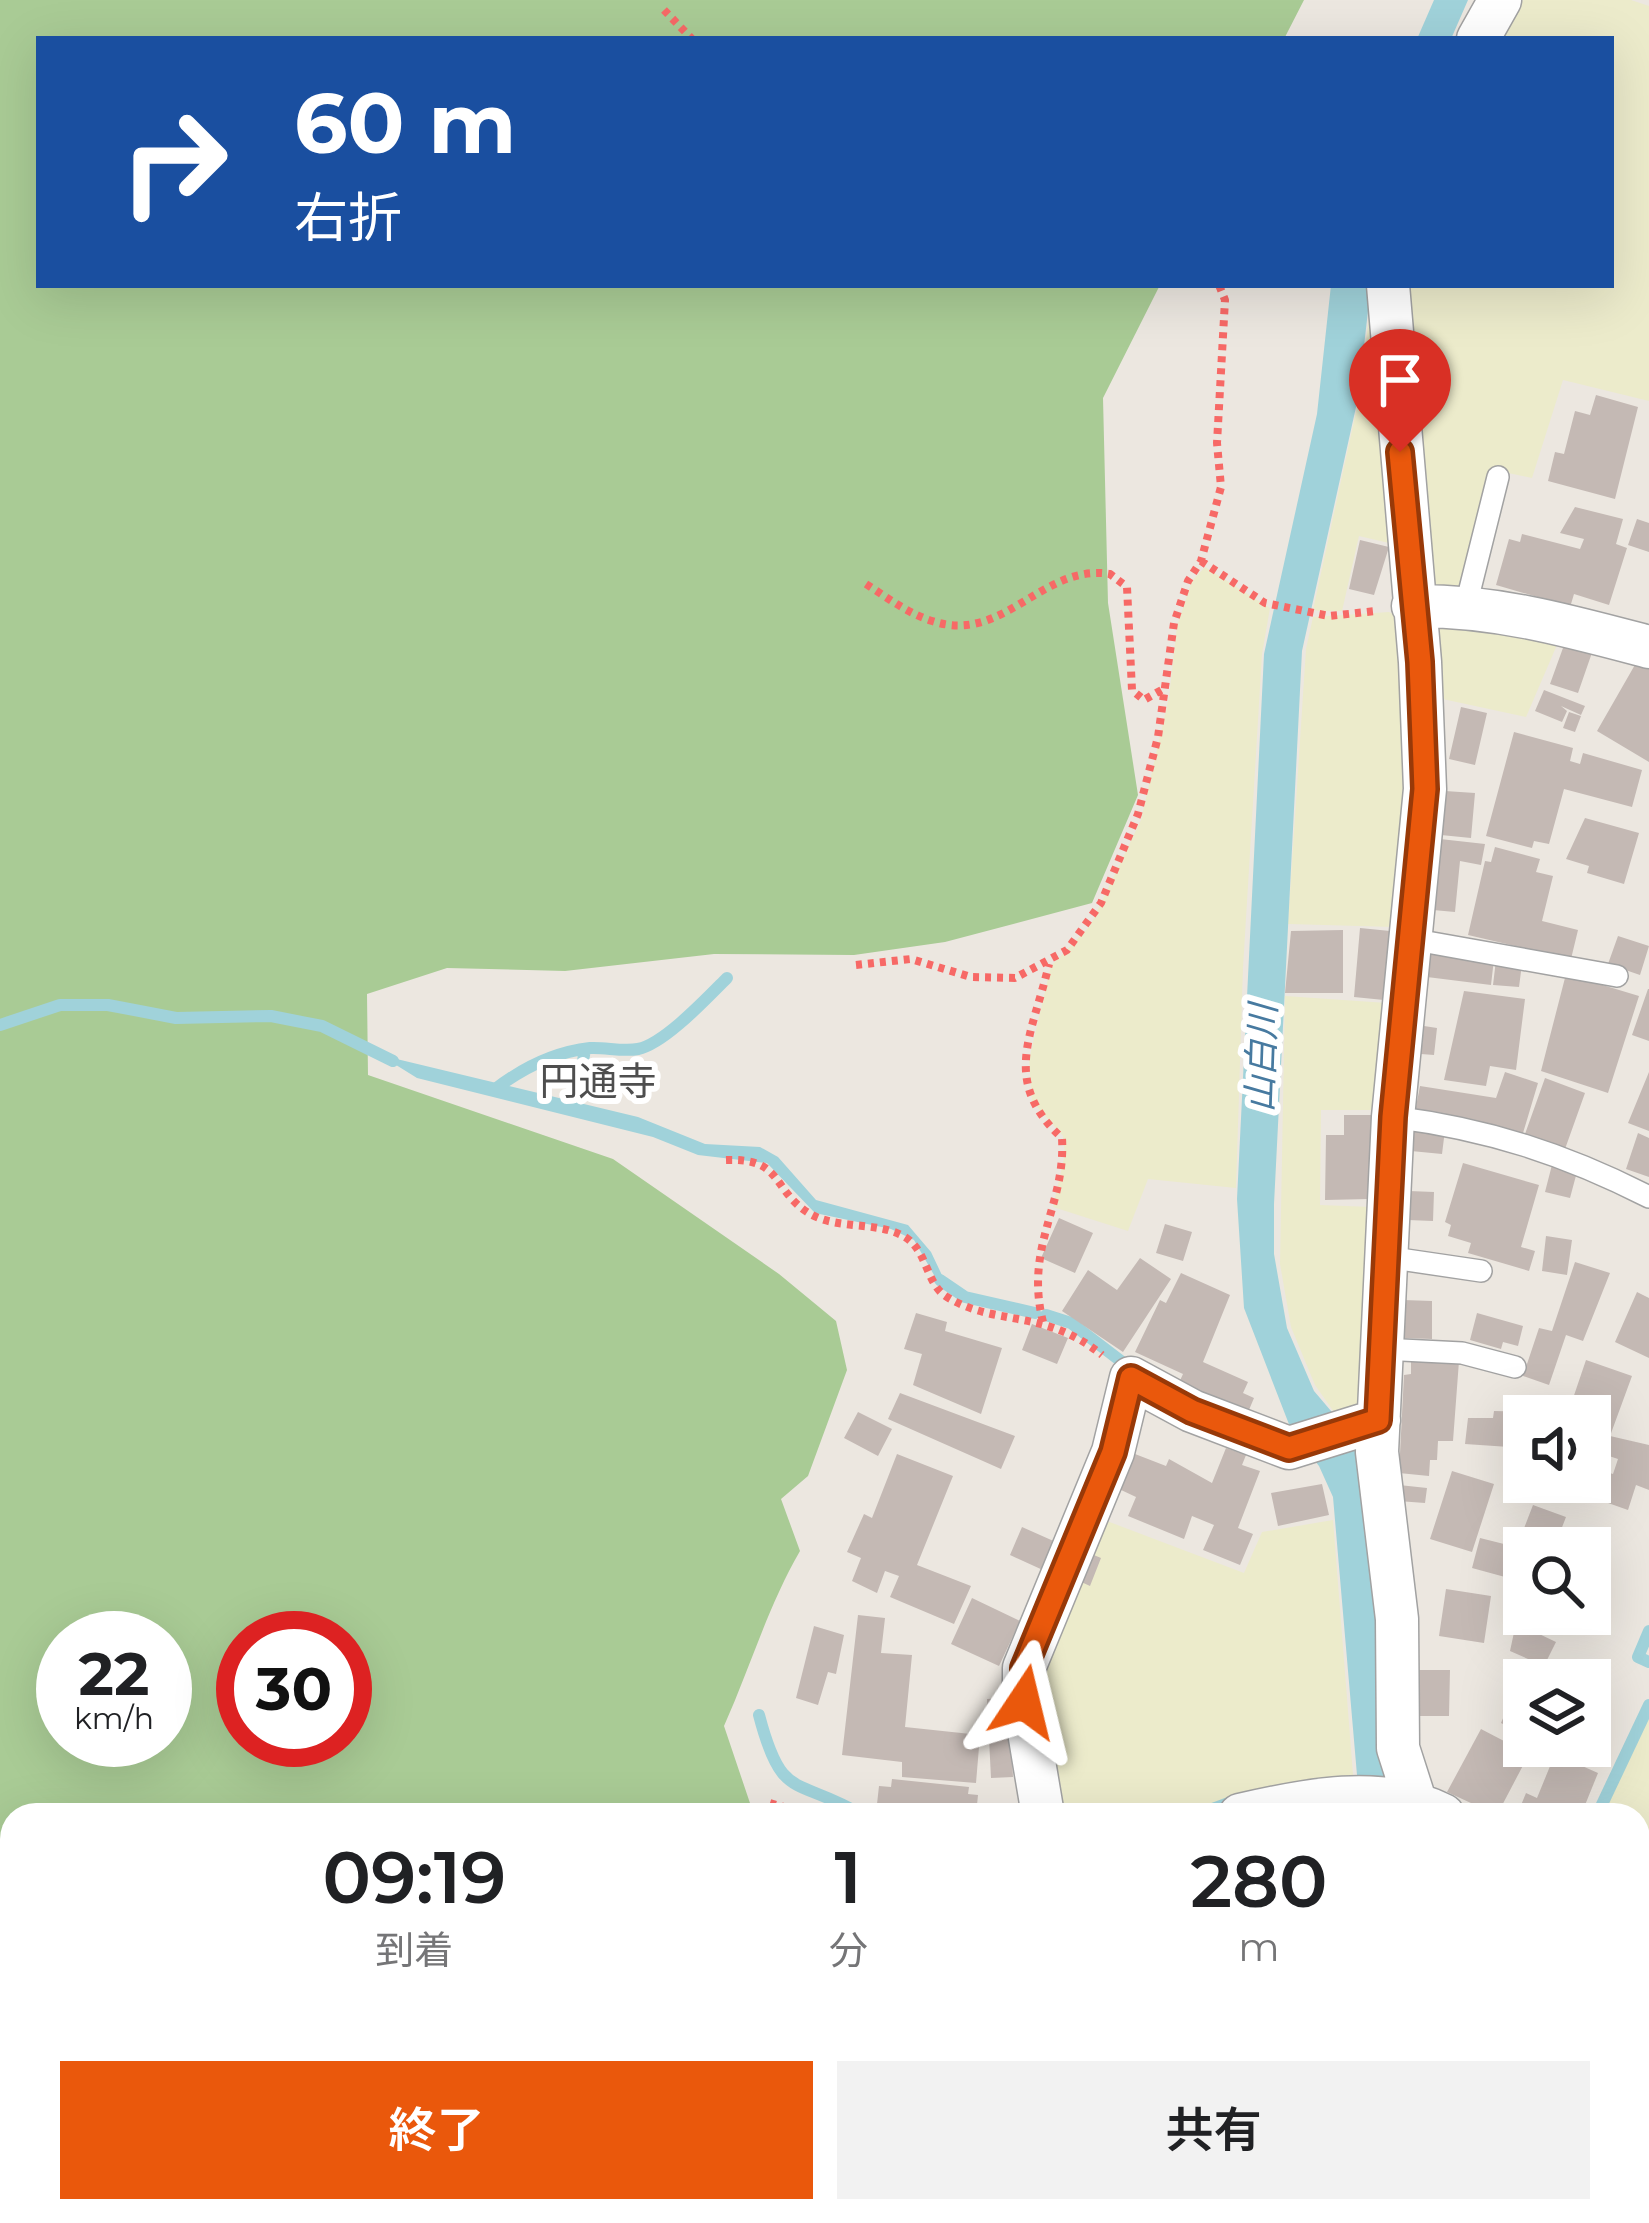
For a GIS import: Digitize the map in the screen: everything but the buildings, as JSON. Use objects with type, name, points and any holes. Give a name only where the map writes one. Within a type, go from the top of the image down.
[{"type":"street","points":[[1480,36],[1500,0]]},
{"type":"street","points":[[1388,288],[1425,789],[1393,1117],[1377,1453],[1397,1619],[1398,1748],[1418,1803]]},
{"type":"street","points":[[1413,606],[1466,604],[1649,647]]},
{"type":"street","points":[[1041,1803],[1024,1702],[1024,1668],[1113,1452],[1131,1378],[1192,1411],[1289,1448],[1378,1420]]},
{"type":"street","points":[[1311,1803],[1346,1797],[1401,1803]]},
{"type":"lane","points":[[1466,604],[1498,477]]},
{"type":"lane","points":[[1411,939],[1616,976]]},
{"type":"lane","points":[[1393,1117],[1501,1135],[1571,1157],[1649,1197]]},
{"type":"lane","points":[[1386,1257],[1481,1271]]},
{"type":"lane","points":[[1382,1349],[1462,1353],[1514,1367]]},
{"type":"path","points":[[664,10],[689,36]]},
{"type":"path","points":[[856,965],[911,959],[971,977],[1031,974],[1067,950],[1101,903],[1138,814],[1166,687],[1174,623],[1188,581],[1201,561],[1220,487],[1217,442],[1225,300],[1221,288]]},
{"type":"path","points":[[1201,561],[1264,603],[1316,615],[1413,606]]},
{"type":"path","points":[[866,584],[907,611],[948,626],[1013,612],[1064,577],[1110,574],[1127,587],[1132,690],[1144,700],[1166,687]]},
{"type":"path","points":[[1043,1322],[1035,1276],[1037,1252],[1057,1184],[1062,1138],[1030,1102],[1026,1058],[1049,962]]},
{"type":"path","points":[[726,1160],[765,1166],[805,1210],[830,1222],[905,1237],[921,1254],[940,1294],[962,1305],[1076,1334],[1131,1378]]},
{"type":"green space","points":[[0,0],[1304,0],[1286,36],[36,36],[36,288],[1158,288],[1103,398],[1108,603],[1138,795],[1092,903],[945,942],[854,955],[714,954],[565,971],[447,968],[367,994],[368,1075],[613,1159],[779,1274],[836,1321],[847,1370],[808,1476],[781,1499],[800,1551],[724,1726],[750,1803],[0,1803]]},
{"type":"green space","points":[[1523,0],[1631,0],[1649,6],[1649,401],[1563,380],[1532,478],[1494,470],[1463,596],[1420,597],[1400,288],[1614,288],[1614,36],[1500,36]]},
{"type":"green space","points":[[1373,288],[1389,543],[1359,536],[1342,611],[1313,610],[1359,398]]},
{"type":"green space","points":[[1205,567],[1270,608],[1262,654],[1243,968],[1236,1188],[1148,1179],[1128,1231],[1053,1207],[1065,1154],[1063,1136],[1032,1101],[1029,1060],[1051,966],[1090,926],[1141,820],[1169,697],[1177,626],[1192,581]]},
{"type":"green space","points":[[1389,612],[1400,618],[1411,722],[1395,927],[1288,924],[1306,649],[1313,617]]},
{"type":"green space","points":[[1433,612],[1563,631],[1526,717],[1438,698]]},
{"type":"green space","points":[[1285,996],[1387,1003],[1378,1110],[1321,1110],[1320,1205],[1372,1207],[1359,1417],[1341,1422],[1315,1385],[1291,1327],[1280,1264]]},
{"type":"green space","points":[[1099,1518],[1244,1573],[1262,1532],[1333,1520],[1354,1787],[1255,1797],[1238,1803],[1055,1803],[1039,1686]]},
{"type":"green space","points":[[1649,1699],[1649,1803],[1599,1803]]},
{"type":"water","points":[[1434,0],[1468,0],[1452,36],[1418,36]]},
{"type":"water","name":"山白川","points":[[1331,288],[1371,288],[1358,398],[1302,651],[1274,1254],[1287,1328],[1314,1391],[1360,1445],[1389,1753],[1387,1803],[1356,1803],[1333,1497],[1319,1466],[1292,1432],[1244,1308],[1237,1199],[1264,654],[1317,414]]},
{"type":"water","points":[[380,1055],[638,1117],[705,1144],[760,1147],[778,1157],[816,1200],[908,1225],[931,1252],[949,1290],[942,1289],[914,1240],[891,1229],[815,1213],[767,1163],[698,1155],[653,1137],[417,1078]]},
{"type":"waterway","points":[[494,1090],[564,1053],[648,1045],[685,1019],[727,978]]},
{"type":"waterway","points":[[0,1025],[60,1005],[108,1005],[176,1018],[271,1016],[322,1026],[393,1061]]},
{"type":"waterway","points":[[576,1098],[585,1050]]},
{"type":"waterway","points":[[940,1280],[965,1297],[1035,1313]]},
{"type":"waterway","points":[[1046,1315],[1071,1323],[1130,1368]]},
{"type":"waterway","points":[[1649,1631],[1638,1657],[1649,1662]]},
{"type":"waterway","points":[[1603,1803],[1649,1705]]},
{"type":"waterway","points":[[759,1715],[784,1775],[840,1803]]},
{"type":"waterway","points":[[1228,1803],[1239,1799]]},
{"type":"district","name":"円通寺","points":[[598,1081]]},
{"type":"route","points":[[1024,1702],[1024,1668],[1113,1452],[1131,1378],[1192,1411],[1289,1448],[1378,1420],[1393,1117],[1425,789],[1420,662],[1400,452]]}]
